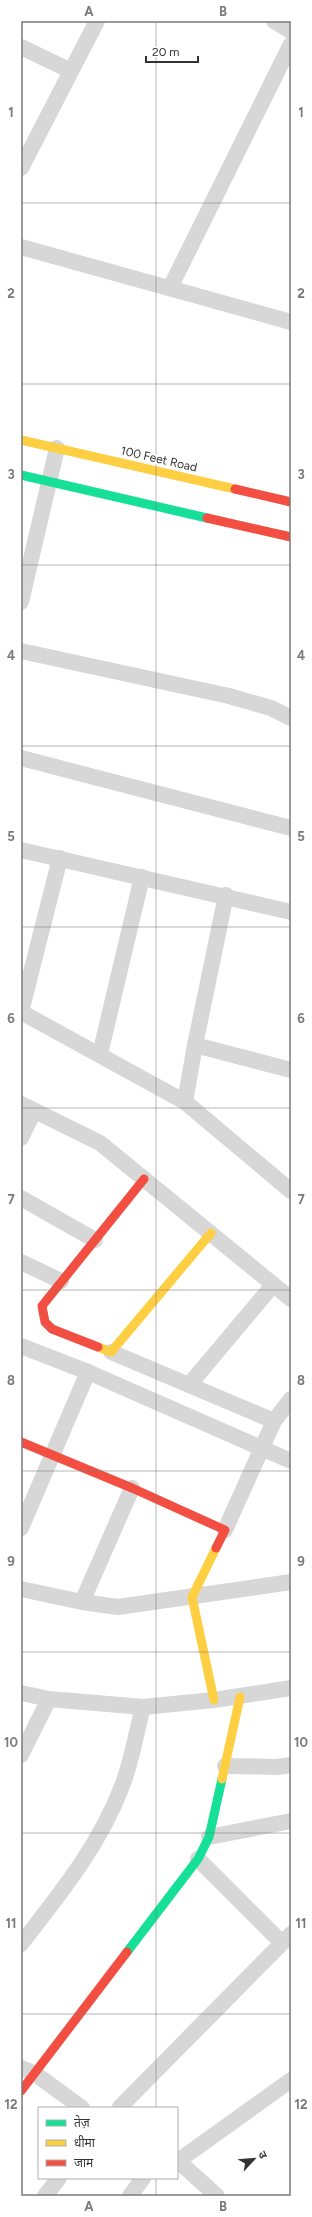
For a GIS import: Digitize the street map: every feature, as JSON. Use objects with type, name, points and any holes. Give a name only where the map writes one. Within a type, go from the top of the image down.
[{"type":"street","points":[[21,168],[97,21]]},
{"type":"street","points":[[274,21],[291,31]]},
{"type":"street","points":[[170,288],[291,44]]},
{"type":"street","points":[[21,47],[71,71]]},
{"type":"street","points":[[21,247],[291,322]]},
{"type":"street","name":"100 Feet Road","points":[[21,440],[291,502]]},
{"type":"street","points":[[21,602],[58,448]]},
{"type":"street","points":[[21,475],[291,537]]},
{"type":"street","points":[[21,651],[229,696],[271,708],[291,718]]},
{"type":"street","points":[[21,758],[291,828]]},
{"type":"street","points":[[21,850],[291,912]]},
{"type":"street","points":[[60,858],[21,1012],[185,1102],[290,1189]]},
{"type":"street","points":[[100,1054],[142,877]]},
{"type":"street","points":[[185,1102],[226,896]]},
{"type":"street","points":[[195,1046],[291,1070]]},
{"type":"street","points":[[21,1138],[27,1107],[100,1143],[291,1299]]},
{"type":"street","points":[[144,1179],[42,1306],[45,1322],[52,1329],[111,1352],[274,1421]]},
{"type":"street","points":[[21,1198],[95,1240]]},
{"type":"street","points":[[111,1352],[211,1233]]},
{"type":"street","points":[[21,1262],[61,1281]]},
{"type":"street","points":[[189,1385],[273,1285]]},
{"type":"street","points":[[21,1346],[88,1372],[291,1461]]},
{"type":"street","points":[[21,1528],[88,1372]]},
{"type":"street","points":[[214,1700],[192,1597],[225,1530],[274,1421],[291,1399]]},
{"type":"street","points":[[21,1442],[54,1454],[225,1530]]},
{"type":"street","points":[[82,1602],[132,1488]]},
{"type":"street","points":[[21,1589],[82,1602],[118,1607],[291,1582]]},
{"type":"street","points":[[21,1693],[48,1699],[143,1707],[240,1697],[291,1688]]},
{"type":"street","points":[[21,2091],[28,2070],[198,1859],[209,1838],[240,1697]]},
{"type":"street","points":[[21,1755],[48,1699]]},
{"type":"street","points":[[21,1944],[65,1888],[98,1835],[122,1786],[143,1707]]},
{"type":"street","points":[[225,1766],[277,1767],[291,1765]]},
{"type":"street","points":[[209,1838],[291,1821]]},
{"type":"street","points":[[121,2107],[286,1938],[198,1859]]},
{"type":"street","points":[[28,2070],[81,2107]]},
{"type":"street","points":[[178,2160],[291,2080]]},
{"type":"street","points":[[178,2162],[217,2196]]},
{"type":"street","points":[[45,2196],[58,2179]]},
{"type":"street","points":[[130,2196],[142,2179]]},
{"type":"traffic: fast","points":[[21,475],[207,518]]},
{"type":"traffic: fast","points":[[127,1952],[198,1859],[209,1837],[222,1779]]},
{"type":"traffic: slow","points":[[21,440],[235,489]]},
{"type":"traffic: slow","points":[[98,1347],[111,1352],[211,1233]]},
{"type":"traffic: slow","points":[[214,1700],[192,1597],[216,1548]]},
{"type":"traffic: slow","points":[[222,1779],[240,1697]]},
{"type":"traffic: jam","points":[[235,489],[291,502]]},
{"type":"traffic: jam","points":[[207,518],[291,537]]},
{"type":"traffic: jam","points":[[98,1347],[52,1329],[45,1322],[42,1306],[144,1179]]},
{"type":"traffic: jam","points":[[21,1442],[132,1488],[225,1530],[216,1548]]},
{"type":"traffic: jam","points":[[21,2091],[127,1952]]}]
